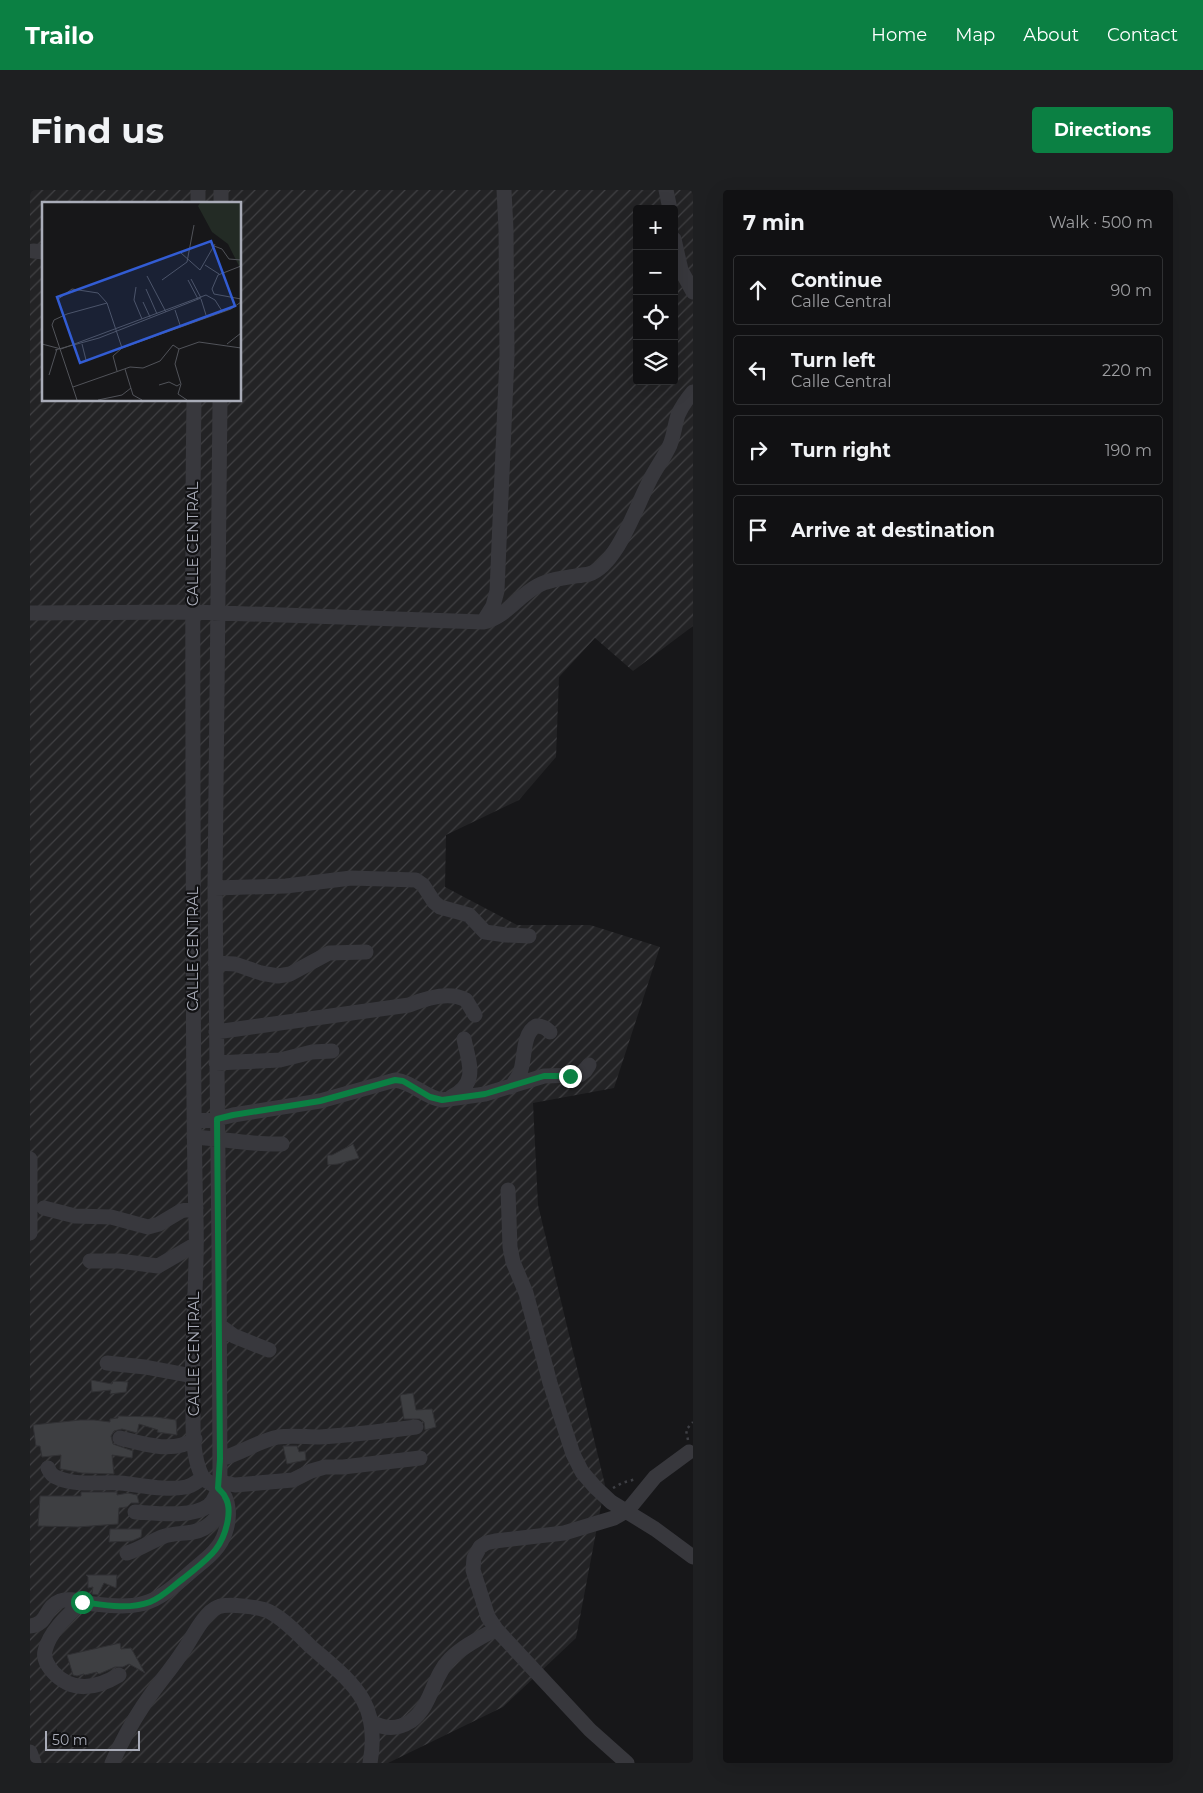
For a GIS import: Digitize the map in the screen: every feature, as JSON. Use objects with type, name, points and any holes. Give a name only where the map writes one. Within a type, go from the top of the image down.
[{"type":"street","points":[[483,622],[493,606],[497,591],[507,356],[504,190]]},
{"type":"street","points":[[666,190],[669,205]]},
{"type":"street","points":[[676,250],[681,270],[693,292]]},
{"type":"street","points":[[30,613],[193,612],[492,621],[500,617],[542,583],[589,574],[603,567],[614,554],[650,480],[666,454],[679,414],[693,392]]},
{"type":"street","name":"CALLE CENTRAL","points":[[194,401],[194,1137],[196,1244],[192,1405],[196,1458],[203,1478]]},
{"type":"street","name":"CALLE CENTRAL","points":[[30,1626],[38,1625],[50,1607],[61,1600],[116,1606],[134,1606],[150,1602],[162,1596],[215,1551],[226,1533],[228,1514],[221,1489],[220,1459],[215,964],[220,401]]},
{"type":"street","points":[[215,888],[286,886],[351,878],[416,880],[423,885],[434,902],[440,907],[469,915],[485,932],[529,936]]},
{"type":"street","points":[[215,964],[235,964],[260,973],[278,976],[295,972],[329,953],[366,952]]},
{"type":"street","points":[[216,1032],[409,1005],[424,999],[453,995],[466,1000],[475,1015]]},
{"type":"street","points":[[511,1087],[521,1070],[526,1041],[532,1028],[541,1026],[550,1032]]},
{"type":"street","points":[[448,1099],[463,1090],[470,1076],[464,1039]]},
{"type":"street","points":[[216,1063],[280,1060],[312,1052],[332,1051]]},
{"type":"street","points":[[194,1121],[217,1119],[320,1101],[395,1080],[403,1081],[435,1099],[485,1094],[544,1076],[580,1074],[586,1071],[589,1065]]},
{"type":"street","points":[[194,1137],[249,1144],[282,1144]]},
{"type":"street","points":[[30,1159],[30,1233]]},
{"type":"street","points":[[508,1190],[510,1247],[513,1262],[526,1293],[570,1446],[582,1472],[612,1502],[628,1510],[693,1557]]},
{"type":"street","points":[[44,1208],[75,1216],[111,1217],[148,1227],[159,1224],[181,1211],[196,1208]]},
{"type":"street","points":[[90,1261],[119,1261],[158,1266],[196,1244]]},
{"type":"street","points":[[219,1325],[234,1336],[269,1350]]},
{"type":"street","points":[[107,1363],[137,1366],[193,1376]]},
{"type":"street","points":[[220,1459],[238,1454],[270,1439],[280,1437],[363,1434],[416,1427]]},
{"type":"street","points":[[120,1438],[150,1446],[163,1446],[185,1444],[195,1438]]},
{"type":"street","points":[[627,1763],[590,1730],[496,1629],[488,1617],[473,1570],[474,1558],[480,1547],[486,1543],[503,1539],[564,1533],[614,1518],[628,1510],[655,1477],[689,1452]]},
{"type":"street","points":[[135,1512],[195,1511],[208,1507],[221,1489],[235,1484],[293,1480],[311,1471],[326,1468],[420,1458]]},
{"type":"street","points":[[48,1468],[54,1477],[90,1484],[120,1483],[167,1488],[186,1487],[194,1485],[203,1478],[221,1489]]},
{"type":"street","points":[[127,1553],[138,1550],[162,1537],[194,1532],[204,1528],[220,1512],[221,1489]]},
{"type":"street","points":[[82,1602],[54,1632],[45,1648],[44,1655],[47,1666],[58,1678],[73,1686],[81,1687],[101,1684],[119,1675]]},
{"type":"street","points":[[112,1763],[121,1743],[142,1707],[208,1615],[217,1607],[224,1605],[260,1608],[270,1612],[345,1678],[358,1692],[371,1722],[373,1736],[370,1763]]},
{"type":"street","points":[[371,1722],[382,1728],[403,1726],[420,1714],[449,1660],[467,1645],[496,1629]]},
{"type":"street","points":[[30,1752],[34,1763]]},
{"type":"shaded area","points":[[30,190],[693,190],[693,626],[633,671],[595,638],[559,677],[556,757],[519,800],[446,835],[445,887],[517,925],[590,925],[660,947],[614,1088],[533,1103],[538,1205],[605,1485],[576,1638],[503,1707],[388,1763],[30,1763]]},
{"type":"building","points":[[353,1144],[359,1158],[328,1165],[327,1155],[332,1155]]},
{"type":"building","points":[[91,1380],[112,1384],[113,1381],[128,1382],[126,1392],[110,1394],[111,1390],[92,1392]]},
{"type":"building","points":[[413,1393],[416,1410],[432,1409],[436,1427],[425,1430],[424,1422],[420,1419],[404,1419],[400,1395]]},
{"type":"building","points":[[118,1416],[156,1417],[176,1420],[177,1435],[157,1432],[158,1430],[139,1424],[137,1433],[122,1429],[114,1431],[111,1436],[113,1444],[133,1451],[132,1458],[112,1455],[114,1474],[82,1473],[60,1469],[61,1455],[42,1457],[40,1446],[36,1446],[33,1425],[80,1420],[110,1422],[110,1419],[118,1418]]},
{"type":"building","points":[[283,1446],[297,1446],[299,1452],[305,1451],[306,1460],[287,1464]]},
{"type":"building","points":[[81,1492],[117,1492],[117,1495],[128,1493],[137,1495],[139,1503],[131,1503],[127,1507],[119,1508],[118,1524],[78,1527],[38,1526],[40,1496],[81,1496]]},
{"type":"building","points":[[110,1529],[142,1529],[141,1537],[132,1541],[109,1542]]},
{"type":"building","points":[[86,1575],[117,1575],[116,1588],[104,1583],[98,1595],[92,1594],[93,1587],[88,1588],[88,1577]]},
{"type":"building","points":[[120,1643],[121,1649],[131,1648],[145,1673],[129,1664],[123,1667],[115,1667],[99,1674],[97,1672],[73,1675],[67,1655]]},
{"type":"route","points":[[82,1602],[116,1606],[134,1606],[150,1602],[162,1596],[215,1551],[226,1533],[228,1505],[225,1496],[218,1488],[220,1482],[220,1459],[217,1119],[320,1101],[395,1080],[403,1081],[430,1097],[442,1100],[503,1090],[544,1076],[570,1076]]}]
